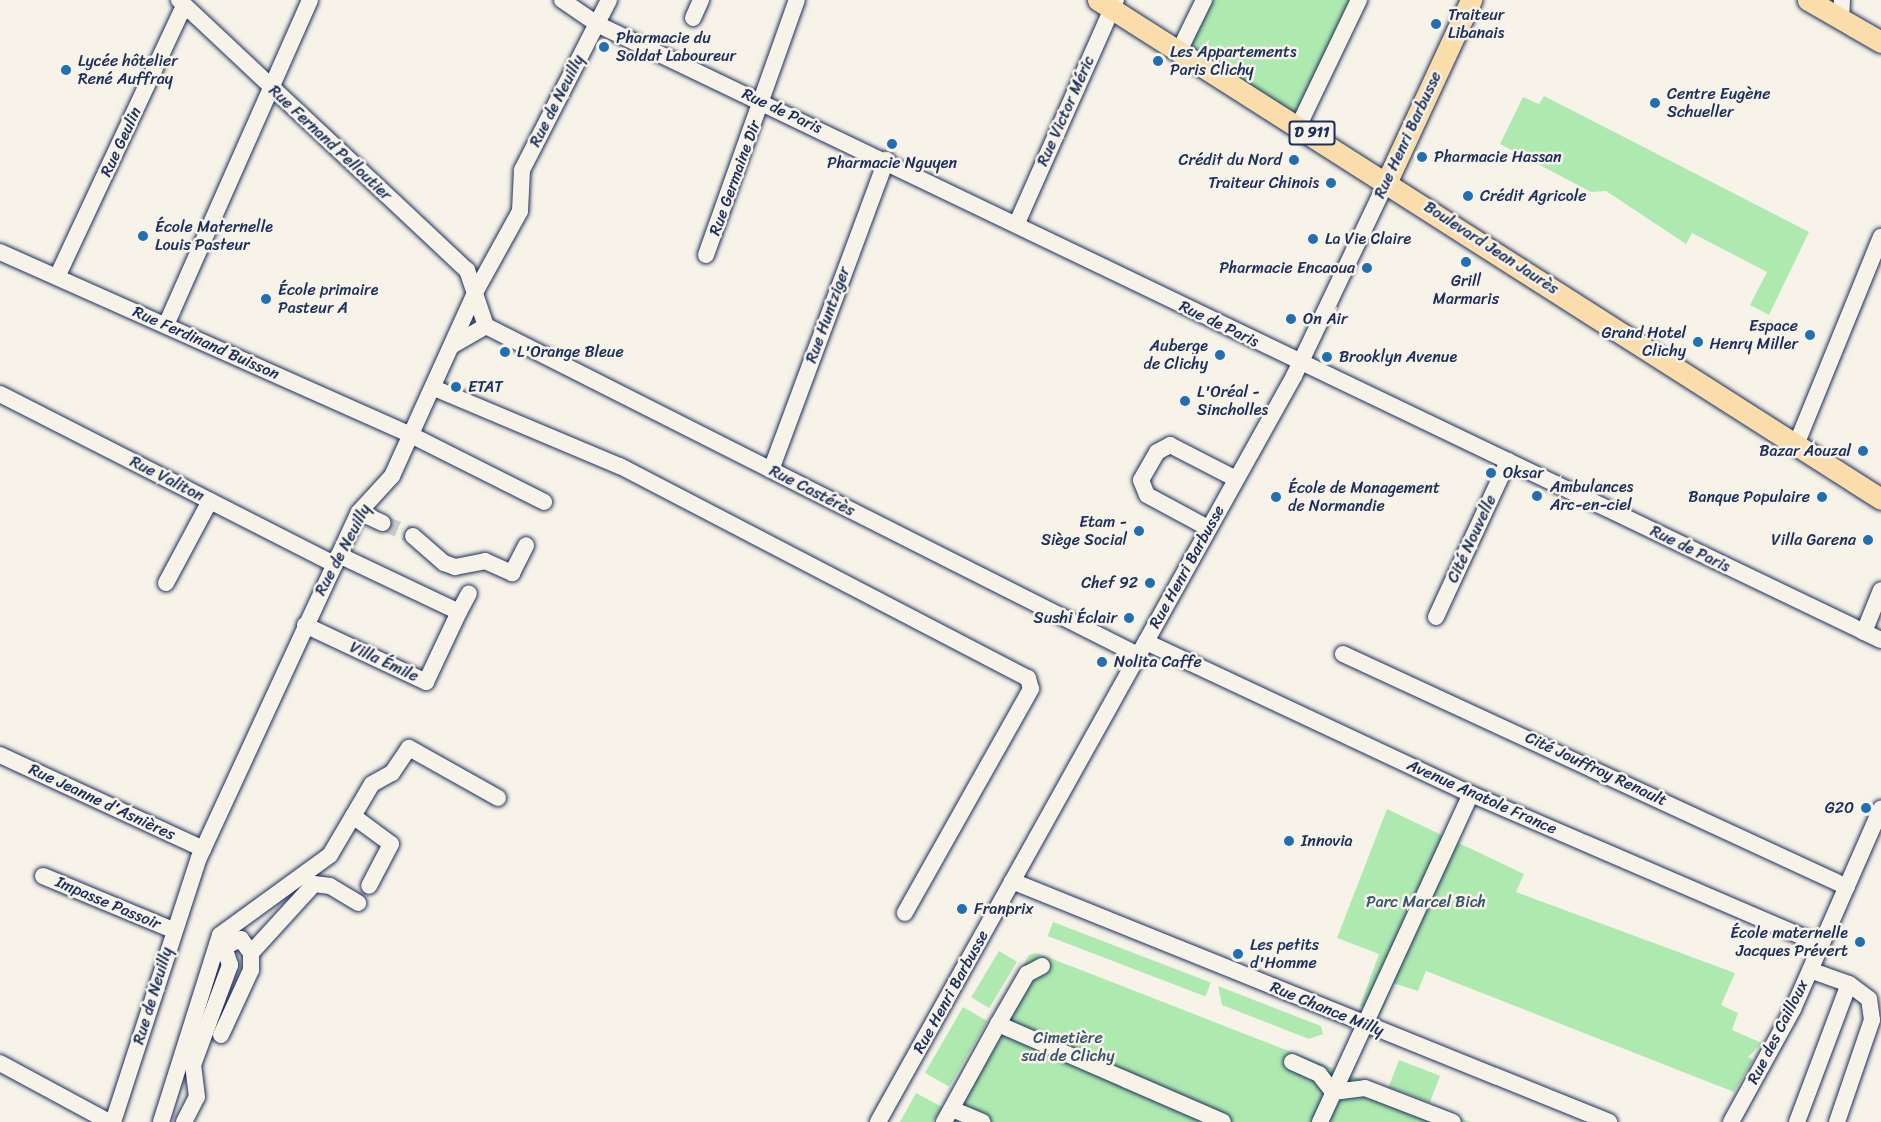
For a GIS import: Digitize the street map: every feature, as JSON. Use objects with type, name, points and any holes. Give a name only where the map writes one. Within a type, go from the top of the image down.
[{"type":"main road","name":"Rue Henri Barbusse","points":[[1387,181],[1471,0]]},
{"type":"main road","points":[[1809,0],[1842,9],[1880,38]]},
{"type":"main road","name":"Boulevard Jean Jaurès","points":[[1109,3],[1179,51],[1387,181],[1881,499]]},
{"type":"street","points":[[166,325],[310,0]]},
{"type":"street","name":"Rue de Paris","points":[[562,0],[597,24],[886,160],[1299,363],[1881,640]]},
{"type":"street","name":"Rue de Neuilly","points":[[111,1122],[173,930],[203,849],[359,512],[392,476],[477,289],[520,212],[522,170],[609,0]]},
{"type":"street","points":[[693,18],[701,0]]},
{"type":"street","name":"Rue Germaine Dir","points":[[706,255],[763,102],[797,0]]},
{"type":"street","points":[[1179,51],[1204,0]]},
{"type":"street","points":[[1299,125],[1359,0]]},
{"type":"street","name":"Rue Fernand Pelloutier","points":[[182,3],[467,270],[477,289]]},
{"type":"street","name":"Rue Geulin","points":[[57,277],[182,3]]},
{"type":"street","name":"Rue Victor Méric","points":[[1017,223],[1109,3]]},
{"type":"street","name":"Rue Huntziger","points":[[771,470],[886,160]]},
{"type":"street","name":"Rue Henri Barbusse","points":[[878,1122],[1299,363],[1387,181]]},
{"type":"street","points":[[1796,445],[1881,237]]},
{"type":"street","name":"Rue Ferdinand Buisson","points":[[0,252],[411,435],[544,502]]},
{"type":"street","points":[[453,345],[486,326],[477,289]]},
{"type":"street","name":"Rue Castérès","points":[[486,326],[771,470],[1142,648]]},
{"type":"street","points":[[434,387],[620,466],[1028,678],[1031,689],[905,913]]},
{"type":"street","name":"Rue Valiton","points":[[0,394],[210,501],[336,560]]},
{"type":"street","points":[[1208,528],[1143,493],[1146,471],[1156,452],[1170,445],[1236,479]]},
{"type":"street","name":"Cité Nouvelle","points":[[1436,617],[1508,461]]},
{"type":"street","points":[[166,583],[210,501]]},
{"type":"street","points":[[359,512],[383,523]]},
{"type":"street","points":[[413,536],[444,563],[455,567],[485,561],[512,573],[526,545]]},
{"type":"street","points":[[336,560],[459,612]]},
{"type":"street","points":[[1864,632],[1881,590]]},
{"type":"street","name":"Villa Émile","points":[[305,625],[426,682],[469,593]]},
{"type":"street","name":"Avenue Anatole France","points":[[1142,648],[1471,794],[1821,945]]},
{"type":"street","name":"Cité Jouffroy Renault","points":[[1343,654],[1847,887]]},
{"type":"street","points":[[184,1122],[197,1097],[193,1065],[230,965],[221,946],[220,935],[330,855],[372,784],[392,773],[409,748],[498,798]]},
{"type":"street","name":"Rue Jeanne d'Asnières","points":[[0,755],[203,849]]},
{"type":"street","points":[[1320,1122],[1471,794]]},
{"type":"street","name":"Rue des Cailloux","points":[[1731,1122],[1810,970],[1881,809]]},
{"type":"street","points":[[353,816],[391,844],[369,886]]},
{"type":"street","name":"Impasse Passoir","points":[[44,876],[173,930]]},
{"type":"street","name":"Rue Chance Milly","points":[[1012,881],[1609,1122]]},
{"type":"street","points":[[250,952],[314,884],[330,886],[358,903]]},
{"type":"street","points":[[221,946],[241,939],[250,952],[251,970],[221,1035]]},
{"type":"street","points":[[161,1122],[221,946]]},
{"type":"street","points":[[982,1122],[948,1115],[1027,974],[1042,966]]},
{"type":"street","points":[[1810,970],[1849,984],[1869,999],[1872,1020],[1837,1122]]},
{"type":"street","points":[[1797,1122],[1849,984]]},
{"type":"street","points":[[998,1024],[1223,1122]]},
{"type":"street","points":[[1292,1062],[1318,1074],[1333,1092]]},
{"type":"street","points":[[0,1063],[111,1122]]},
{"type":"street","points":[[1333,1092],[1365,1088],[1453,1122]]},
{"type":"green space","points":[[1204,0],[1359,0],[1299,125],[1179,51]]},
{"type":"green space","points":[[1544,96],[1809,232],[1769,315],[1750,305],[1767,272],[1692,233],[1686,244],[1606,191],[1591,192],[1500,144],[1523,97],[1539,104]]},
{"type":"green space","name":"Parc Marcel Bich","points":[[1387,809],[1524,874],[1516,892],[1735,973],[1721,1005],[1738,1013],[1732,1030],[1762,1043],[1748,1057],[1753,1060],[1734,1092],[1426,971],[1418,991],[1393,983],[1381,1014],[1360,1006],[1379,954],[1337,938]]},
{"type":"green space","points":[[1053,922],[1211,983],[1205,997],[1048,936]]},
{"type":"green space","points":[[999,951],[1017,962],[989,1008],[971,997]]},
{"type":"green space","name":"Cimetière sud de Clichy","points":[[1036,953],[1471,1122],[938,1122],[1029,955]]},
{"type":"green space","points":[[1218,986],[1321,1026],[1323,1034],[1309,1039],[1222,1005]]},
{"type":"green space","points":[[963,1007],[987,1021],[949,1087],[925,1073]]},
{"type":"green space","points":[[1399,1060],[1440,1076],[1430,1103],[1389,1087]]},
{"type":"green space","points":[[916,1093],[942,1107],[933,1122],[900,1122]]},
{"type":"tunnel","points":[[383,523],[413,536]]},
{"type":"place","name":"Traiteur Libanais","points":[[1436,24]]},
{"type":"place","name":"Pharmacie du Soldat Laboureur","points":[[604,47]]},
{"type":"place","name":"Les Appartements Paris Clichy","points":[[1158,61]]},
{"type":"place","name":"Lycée hôtelier René Auffray","points":[[66,70]]},
{"type":"place","name":"Centre Eugène Schueller","points":[[1655,103]]},
{"type":"place","name":"Pharmacie Nguyen","points":[[892,144]]},
{"type":"place","name":"Pharmacie Hassan","points":[[1422,157]]},
{"type":"place","name":"Crédit du Nord","points":[[1294,160]]},
{"type":"place","name":"Traiteur Chinois","points":[[1331,183]]},
{"type":"place","name":"Crédit Agricole","points":[[1468,196]]},
{"type":"place","name":"École Maternelle Louis Pasteur","points":[[143,236]]},
{"type":"place","name":"La Vie Claire","points":[[1313,239]]},
{"type":"place","name":"Grill Marmaris","points":[[1466,262]]},
{"type":"place","name":"Pharmacie Encaoua","points":[[1367,268]]},
{"type":"place","name":"École primaire Pasteur A","points":[[266,299]]},
{"type":"place","name":"On Air","points":[[1291,319]]},
{"type":"place","name":"Espace Henry Miller","points":[[1810,335]]},
{"type":"place","name":"Grand Hotel Clichy","points":[[1698,342]]},
{"type":"place","name":"L'Orange Bleue","points":[[505,352]]},
{"type":"place","name":"Auberge de Clichy","points":[[1220,355]]},
{"type":"place","name":"Brooklyn Avenue","points":[[1327,357]]},
{"type":"place","name":"ETAT","points":[[456,387]]},
{"type":"place","name":"L'Oréal - Sincholles","points":[[1185,401]]},
{"type":"place","name":"Bazar Aouzal","points":[[1863,451]]},
{"type":"place","name":"Oksar","points":[[1491,473]]},
{"type":"place","name":"Ambulances Arc-en-ciel","points":[[1537,496]]},
{"type":"place","name":"École de Management de Normandie","points":[[1276,497]]},
{"type":"place","name":"Banque Populaire","points":[[1822,497]]},
{"type":"place","name":"Etam - Siège Social","points":[[1139,531]]},
{"type":"place","name":"Villa Garena","points":[[1868,540]]},
{"type":"place","name":"Chef 92","points":[[1150,583]]},
{"type":"place","name":"Sushi Éclair","points":[[1129,618]]},
{"type":"place","name":"Nolita Caffe","points":[[1102,662]]},
{"type":"place","name":"G20","points":[[1866,808]]},
{"type":"place","name":"Innovia","points":[[1289,841]]},
{"type":"place","name":"Franprix","points":[[962,909]]},
{"type":"place","name":"École maternelle Jacques Prévert","points":[[1860,942]]},
{"type":"place","name":"Les petits d'Homme","points":[[1238,954]]}]
